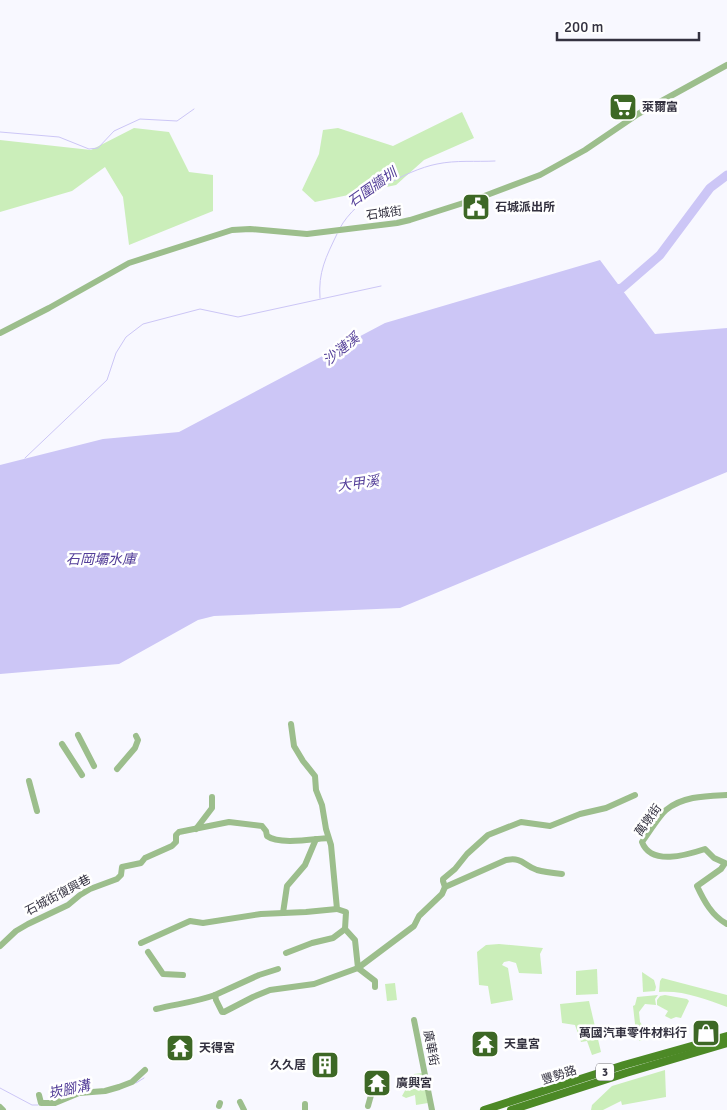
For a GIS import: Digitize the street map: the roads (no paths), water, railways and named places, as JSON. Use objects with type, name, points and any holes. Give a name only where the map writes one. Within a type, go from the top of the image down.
[{"type":"main road","name":"豐勢路","points":[[511,1110],[624,1066],[727,1036]]},
{"type":"main road","name":"豐勢路","points":[[484,1110],[522,1105],[727,1043]]},
{"type":"street","name":"石城街","points":[[0,333],[129,263],[232,230],[250,229],[307,234],[397,223],[479,198],[552,169],[638,114],[727,66]]},
{"type":"street","points":[[291,724],[294,746],[314,776],[316,790],[322,805],[331,845],[337,909]]},
{"type":"street","points":[[78,735],[94,766]]},
{"type":"street","points":[[117,769],[134,748],[138,740],[136,736]]},
{"type":"street","points":[[62,744],[82,776]]},
{"type":"street","points":[[29,781],[37,812]]},
{"type":"street","points":[[445,887],[442,881],[486,836],[521,822],[550,826],[580,814],[606,808],[635,795]]},
{"type":"street","name":"萬墩街","points":[[727,795],[683,800],[672,806],[665,810],[642,842],[649,853],[658,857],[688,854],[705,849],[714,858],[726,862],[722,869],[697,886],[709,909],[721,921],[727,924]]},
{"type":"street","points":[[196,829],[212,808],[212,797]]},
{"type":"street","points":[[196,829],[229,822],[262,826],[267,836],[272,839],[294,841],[328,838]]},
{"type":"street","name":"石城街復興巷","points":[[0,946],[22,927],[68,905],[90,889],[120,877],[122,867],[138,865],[148,856],[174,844],[177,840],[177,834],[196,829]]},
{"type":"street","points":[[283,913],[287,886],[305,865],[316,839]]},
{"type":"street","points":[[215,995],[222,1012],[224,1012],[270,990],[314,984],[358,968],[414,926],[420,916],[442,894],[445,887],[506,860],[521,860],[541,871],[562,874]]},
{"type":"street","points":[[141,943],[190,922],[203,923],[261,914],[337,909],[346,912],[345,929],[355,940],[358,968],[375,981],[375,987]]},
{"type":"street","points":[[286,953],[312,943],[333,938],[345,929]]},
{"type":"street","points":[[148,952],[163,974],[183,974]]},
{"type":"street","points":[[156,1010],[204,999],[259,974],[278,969]]},
{"type":"street","name":"廣華街","points":[[414,1020],[432,1110]]},
{"type":"street","points":[[39,1095],[41,1103],[55,1102],[79,1093],[105,1091],[132,1082],[145,1070]]},
{"type":"street","points":[[368,1106],[373,1088]]},
{"type":"street","points":[[240,1102],[244,1110]]},
{"type":"street","points":[[0,1107],[4,1110]]},
{"type":"water","points":[[600,260],[655,334],[727,328],[727,472],[400,608],[214,616],[198,620],[119,664],[0,674],[0,465],[103,439],[179,432],[385,323]]},
{"type":"waterway","points":[[0,132],[59,137],[89,149],[98,148],[114,131],[140,119],[177,121],[194,109]]},
{"type":"waterway","name":"石圍牆圳","points":[[340,228],[347,217],[369,197],[382,187],[411,172],[444,163],[495,161]]},
{"type":"waterway","name":"沙漣溪","points":[[611,290],[622,288],[660,255],[710,188],[727,175]]},
{"type":"waterway","name":"石圍牆圳","points":[[320,298],[322,272],[337,234]]},
{"type":"waterway","points":[[25,458],[107,380],[116,353],[126,337],[143,324],[200,309],[238,317],[381,286]]},
{"type":"waterway","name":"崁腳溝","points":[[136,1083],[144,1078]]},
{"type":"waterway","name":"崁腳溝","points":[[0,1088],[32,1105],[38,1105]]},
{"type":"place","name":"萊爾富","points":[[623,107]]},
{"type":"place","name":"石城派出所","points":[[476,207]]},
{"type":"place","name":"萬國汽車零件材料行","points":[[706,1033]]},
{"type":"place","name":"天皇宮","points":[[485,1044]]},
{"type":"place","name":"天得宮","points":[[180,1048]]},
{"type":"place","name":"久久居","points":[[325,1065]]},
{"type":"place","name":"廣興宮","points":[[377,1083]]},
{"type":"water label","name":"大甲溪","points":[[358,483]]},
{"type":"water label","name":"石岡壩水庫","points":[[101,559]]}]
